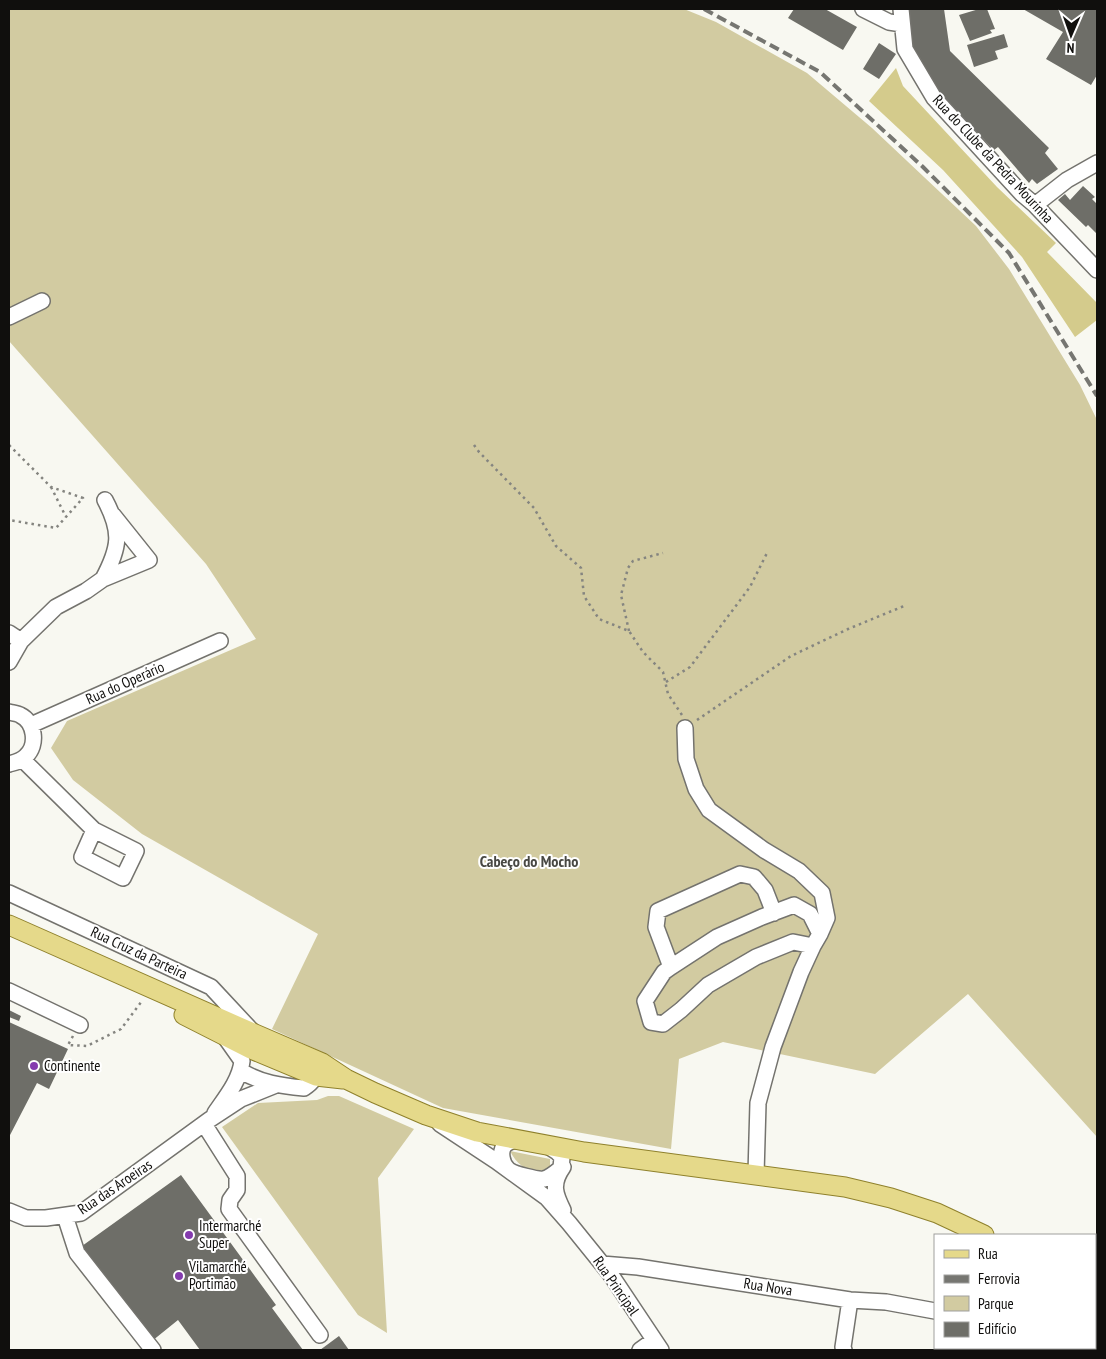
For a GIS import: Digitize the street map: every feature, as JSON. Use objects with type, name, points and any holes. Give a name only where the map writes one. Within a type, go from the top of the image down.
[{"type":"main road","points":[[9,925],[252,1051],[316,1068],[346,1079],[426,1115],[477,1132],[596,1154],[845,1187],[891,1198],[937,1213],[982,1234]]},
{"type":"main road","points":[[9,937],[93,971],[252,1051]]},
{"type":"street","points":[[863,9],[889,22],[902,16]]},
{"type":"street","name":"Rua do Clube da Pedra Mourinha","points":[[902,16],[905,49],[934,98],[1022,194],[1035,205],[1097,270]]},
{"type":"street","points":[[1035,205],[1068,180],[1097,163]]},
{"type":"street","points":[[9,317],[42,301]]},
{"type":"street","points":[[9,662],[15,637],[56,608],[103,579],[149,560],[113,515],[105,500]]},
{"type":"street","points":[[103,579],[114,559],[118,536],[113,515]]},
{"type":"street","name":"Rua do Operário","points":[[31,725],[220,641]]},
{"type":"street","points":[[9,712],[19,714],[25,718],[31,725],[34,740],[30,751],[16,761],[94,830]]},
{"type":"street","points":[[686,728],[686,759],[696,789],[709,810],[764,850],[799,870],[822,893],[827,918],[801,972],[773,1047],[758,1102],[756,1174]]},
{"type":"street","points":[[672,967],[656,927],[658,910],[740,874],[754,877],[765,890],[774,913]]},
{"type":"street","name":"Rua Cruz da Parteira","points":[[9,893],[211,987],[252,1051]]},
{"type":"street","points":[[794,905],[810,914],[817,940],[793,942],[756,957],[708,985],[663,1024],[651,1022],[645,1001],[664,972],[717,938],[794,905]]},
{"type":"street","points":[[9,991],[80,1025]]},
{"type":"street","points":[[252,1051],[252,1078],[276,1085],[304,1088],[312,1082],[316,1068]]},
{"type":"street","name":"Rua das Aroeiras","points":[[206,1122],[228,1095],[252,1051]]},
{"type":"street","name":"Rua das Aroeiras","points":[[9,1211],[26,1218],[46,1218],[80,1213],[206,1122],[242,1099],[276,1085]]},
{"type":"street","name":"Rua Principal","points":[[426,1115],[509,1170],[547,1198],[611,1275],[657,1345]]},
{"type":"street","points":[[206,1122],[237,1176],[237,1190],[230,1200],[229,1209],[320,1335]]},
{"type":"street","points":[[509,1170],[502,1160],[502,1150],[506,1144],[516,1140]]},
{"type":"street","points":[[546,1145],[558,1152],[562,1157],[561,1168]]},
{"type":"street","name":"Rua Principal","points":[[509,1170],[531,1178],[543,1179],[552,1176],[571,1160],[596,1154]]},
{"type":"street","name":"Rua Principal","points":[[561,1168],[556,1178],[555,1194],[569,1223]]},
{"type":"street","points":[[64,1216],[77,1253],[152,1350]]},
{"type":"street","name":"Rua Nova","points":[[602,1264],[638,1267],[850,1300],[886,1302],[934,1311]]},
{"type":"street","points":[[844,1350],[850,1300]]},
{"type":"street","points":[[640,1350],[657,1345]]},
{"type":"path","points":[[9,445],[51,488],[66,517]]},
{"type":"path","points":[[474,445],[498,473],[534,508],[556,546],[581,568],[584,596],[599,619],[629,631]]},
{"type":"path","points":[[9,520],[56,528],[83,498],[51,488]]},
{"type":"path","points":[[666,682],[690,667],[750,587],[768,552]]},
{"type":"path","points":[[663,553],[633,561],[628,568],[621,595],[629,631],[643,652],[664,672],[668,694],[686,720],[686,728]]},
{"type":"path","points":[[686,728],[791,656],[848,629],[904,606]]},
{"type":"path","points":[[80,1025],[68,1045],[87,1046],[121,1029],[146,996]]},
{"type":"green space","points":[[9,9],[684,9],[716,22],[807,73],[872,128],[976,226],[1009,269],[1080,385],[1097,420],[1097,1137],[968,994],[875,1074],[723,1042],[679,1059],[671,1149],[443,1108],[272,1029],[318,934],[142,834],[73,780],[51,748],[67,721],[256,639],[206,564],[9,341]]},
{"type":"green space","points":[[328,1096],[339,1096],[414,1129],[378,1178],[387,1333],[358,1315],[222,1127],[258,1103],[317,1100]]},
{"type":"green space","points":[[510,1151],[550,1159],[550,1168],[537,1171],[526,1168],[517,1162]]},
{"type":"shaded area","points":[[896,68],[903,86],[997,187],[1056,243],[1047,252],[1097,303],[1097,320],[1075,337],[1022,257],[943,170],[869,101]]},
{"type":"building","points":[[794,9],[825,9],[857,27],[843,50],[788,18]]},
{"type":"building","points":[[908,9],[944,9],[950,51],[1049,148],[1045,153],[1058,169],[1037,184],[1032,179],[1029,183],[998,147],[994,150],[943,97],[913,53]]},
{"type":"building","points":[[979,9],[987,9],[995,29],[990,30],[992,33],[970,41],[959,15]]},
{"type":"building","points":[[1023,9],[1097,9],[1097,75],[1091,85],[1046,59],[1063,32]]},
{"type":"building","points":[[1004,34],[1008,47],[995,51],[998,59],[974,67],[967,45]]},
{"type":"building","points":[[879,43],[896,54],[879,79],[863,69]]},
{"type":"building","points":[[1083,186],[1095,197],[1092,199],[1097,204],[1097,234],[1088,225],[1086,227],[1058,200],[1065,194],[1070,200]]},
{"type":"building","points":[[9,1010],[21,1016],[19,1021],[9,1017]]},
{"type":"building","name":"Continente","points":[[9,1022],[68,1049],[49,1089],[37,1083],[9,1137]]},
{"type":"building","name":"Vilamarché Portimão","points":[[181,1175],[276,1305],[272,1308],[303,1350],[200,1350],[178,1320],[152,1341],[82,1246]]},
{"type":"building","points":[[339,1336],[349,1350],[320,1350]]},
{"type":"railway","points":[[704,9],[820,72],[923,167],[1009,253],[1097,396]]},
{"type":"place","name":"Continente","points":[[34,1066]]},
{"type":"place","name":"Intermarché Super","points":[[189,1235]]},
{"type":"place","name":"Vilamarché Portimão","points":[[179,1276]]},
{"type":"district","name":"Cabeço do Mocho","points":[[529,861]]}]
